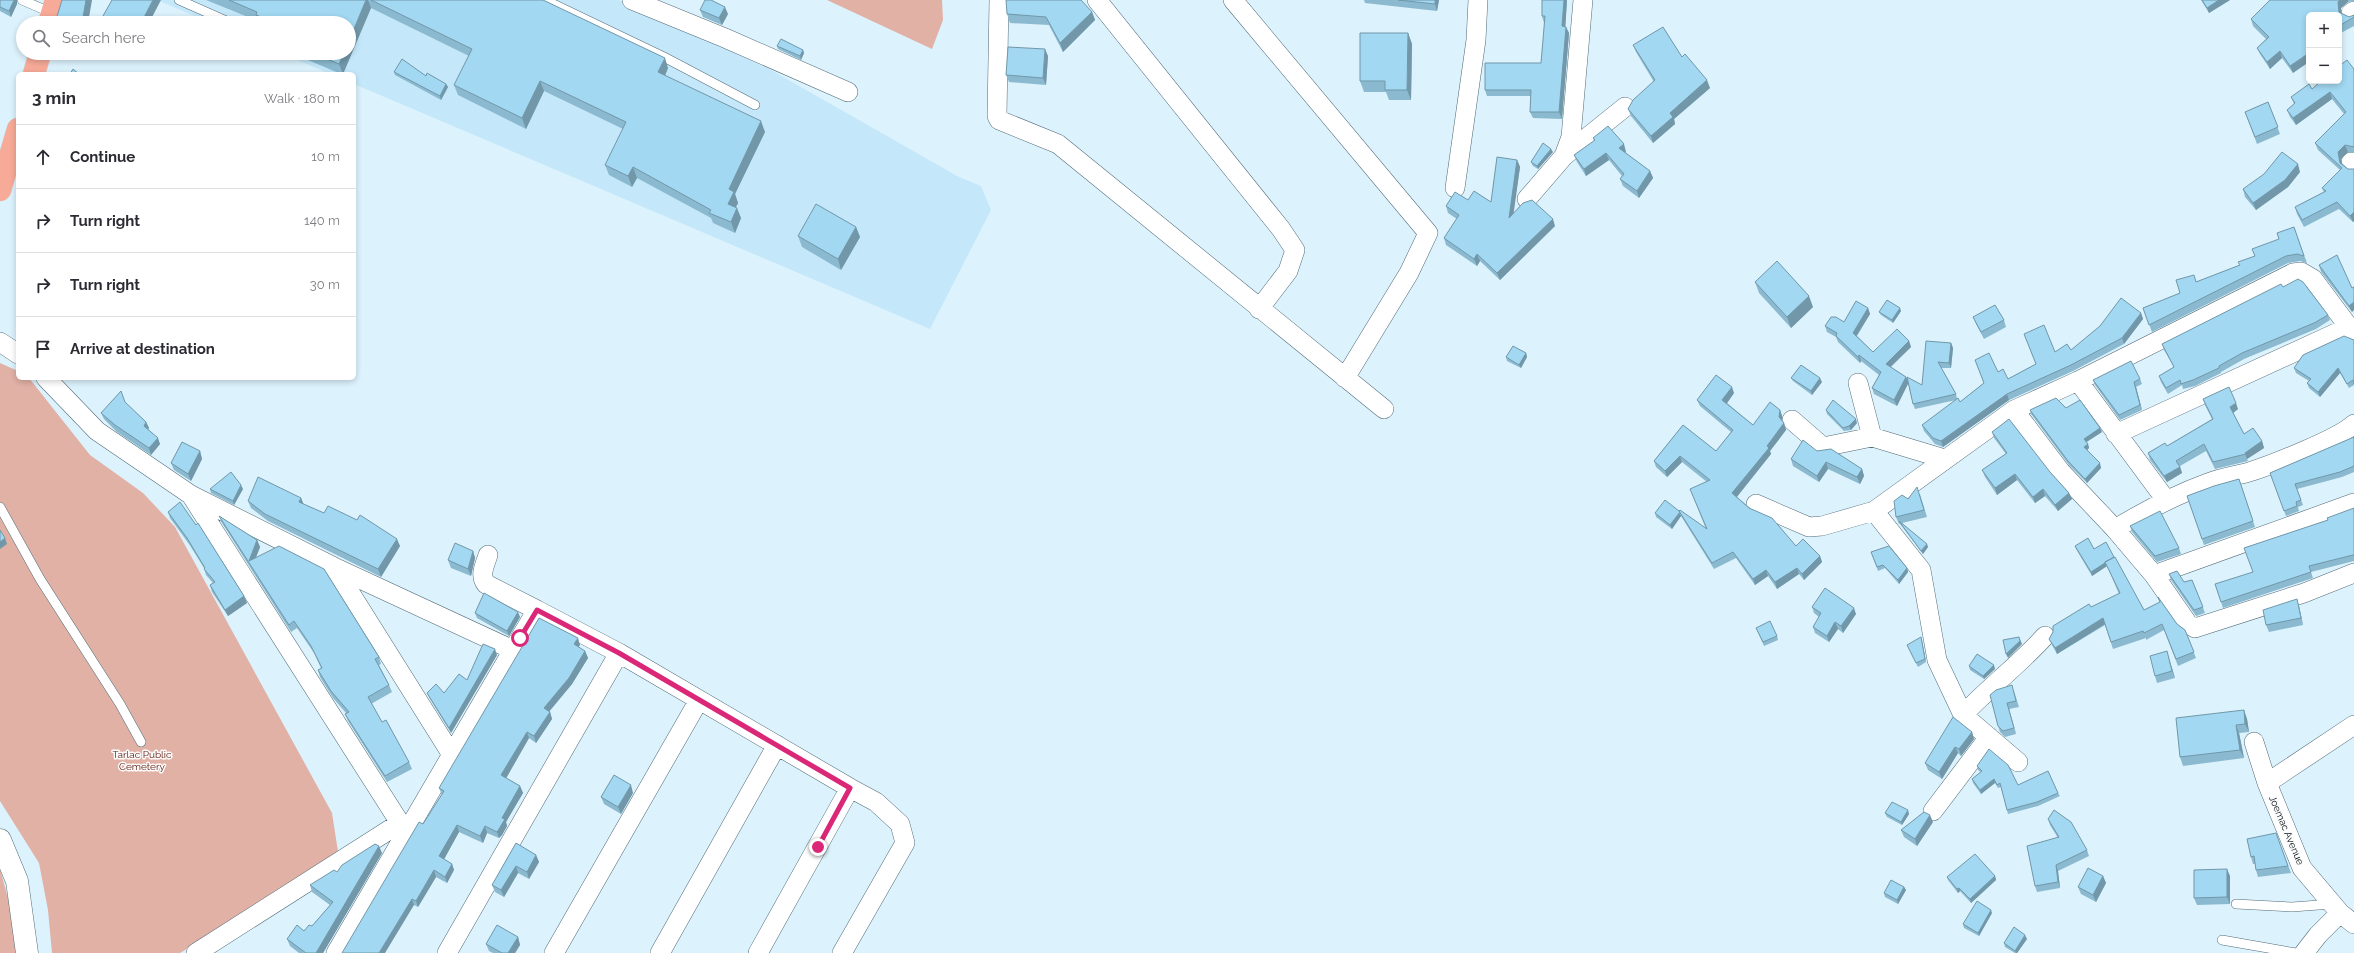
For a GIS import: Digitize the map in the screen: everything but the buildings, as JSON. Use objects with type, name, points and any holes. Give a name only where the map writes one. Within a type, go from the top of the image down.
[{"type":"highway","points":[[35,72],[38,60]]},
{"type":"highway","points":[[0,190],[16,136]]},
{"type":"street","points":[[632,0],[725,38],[848,92]]},
{"type":"street","points":[[999,0],[997,116],[999,120],[1058,144],[1259,309],[1384,409]]},
{"type":"street","points":[[1098,0],[1281,229],[1295,250],[1288,271],[1259,309]]},
{"type":"street","points":[[1233,0],[1428,234],[1409,273],[1345,378]]},
{"type":"street","points":[[1455,188],[1476,40],[1478,0]]},
{"type":"street","points":[[1564,156],[1571,137],[1582,0]]},
{"type":"street","points":[[1527,199],[1564,156],[1625,107]]},
{"type":"street","points":[[1756,504],[1809,527],[1822,526],[1874,510],[2014,410],[2078,381],[2293,273],[2301,272],[2313,279],[2352,331],[2116,434]]},
{"type":"street","points":[[0,342],[16,353]]},
{"type":"street","points":[[48,380],[97,431],[191,494],[334,567],[513,650]]},
{"type":"street","points":[[2078,381],[2166,500]]},
{"type":"street","points":[[1858,383],[1872,437]]},
{"type":"street","points":[[2014,410],[2061,472],[2115,529],[2154,575],[2188,624],[2195,628],[2304,593],[2354,573]]},
{"type":"street","points":[[1792,420],[1823,447],[1872,437],[1945,459]]},
{"type":"street","points":[[2115,529],[2166,500],[2209,482],[2248,472],[2352,432]]},
{"type":"street","points":[[191,494],[404,826]]},
{"type":"street","points":[[2154,575],[2354,503]]},
{"type":"street","points":[[1874,510],[1920,570],[1937,660],[1963,714],[2018,762]]},
{"type":"street","points":[[488,555],[482,573],[482,579],[486,584],[619,653],[876,802],[900,824],[905,842],[842,953]]},
{"type":"street","points":[[334,567],[452,755]]},
{"type":"street","points":[[336,953],[404,826],[452,755],[537,610]]},
{"type":"street","points":[[1963,714],[1986,691],[2022,661],[2045,636]]},
{"type":"street","points":[[447,953],[619,653]]},
{"type":"street","points":[[554,953],[699,700]]},
{"type":"street","points":[[2267,783],[2354,725]]},
{"type":"street","points":[[1933,811],[1989,737]]},
{"type":"street","name":"Joemac Avenue","points":[[2254,742],[2267,783],[2302,868],[2342,914]]},
{"type":"street","points":[[660,953],[777,745]]},
{"type":"street","points":[[758,953],[850,788]]},
{"type":"street","points":[[200,952],[404,826]]},
{"type":"street","points":[[0,840],[17,881],[27,953]]},
{"type":"street","points":[[2304,953],[2318,935],[2342,914]]},
{"type":"lane","points":[[22,0],[52,12]]},
{"type":"lane","points":[[179,0],[215,16]]},
{"type":"lane","points":[[545,0],[664,57],[755,105]]},
{"type":"lane","points":[[0,507],[40,579],[120,704],[141,742]]},
{"type":"lane","points":[[2236,904],[2292,907],[2342,914]]},
{"type":"lane","points":[[2222,940],[2296,953]]},
{"type":"shaded area","points":[[157,0],[619,0],[771,70],[959,177],[981,186],[991,210],[930,329],[356,85],[356,72],[325,72],[297,60],[356,60],[356,16],[195,16]]},
{"type":"green space","points":[[827,0],[942,0],[943,20],[932,49]]},
{"type":"green space","name":"Tarlac Public Cemetery","points":[[0,363],[16,370],[16,380],[31,380],[90,455],[143,493],[175,527],[332,813],[339,858],[180,953],[52,953],[48,910],[39,863],[0,801]]},
{"type":"green space","points":[[0,869],[17,931],[18,953],[0,953]]},
{"type":"route","points":[[520,638],[537,610],[619,653],[850,788],[840,809],[818,847]]}]
